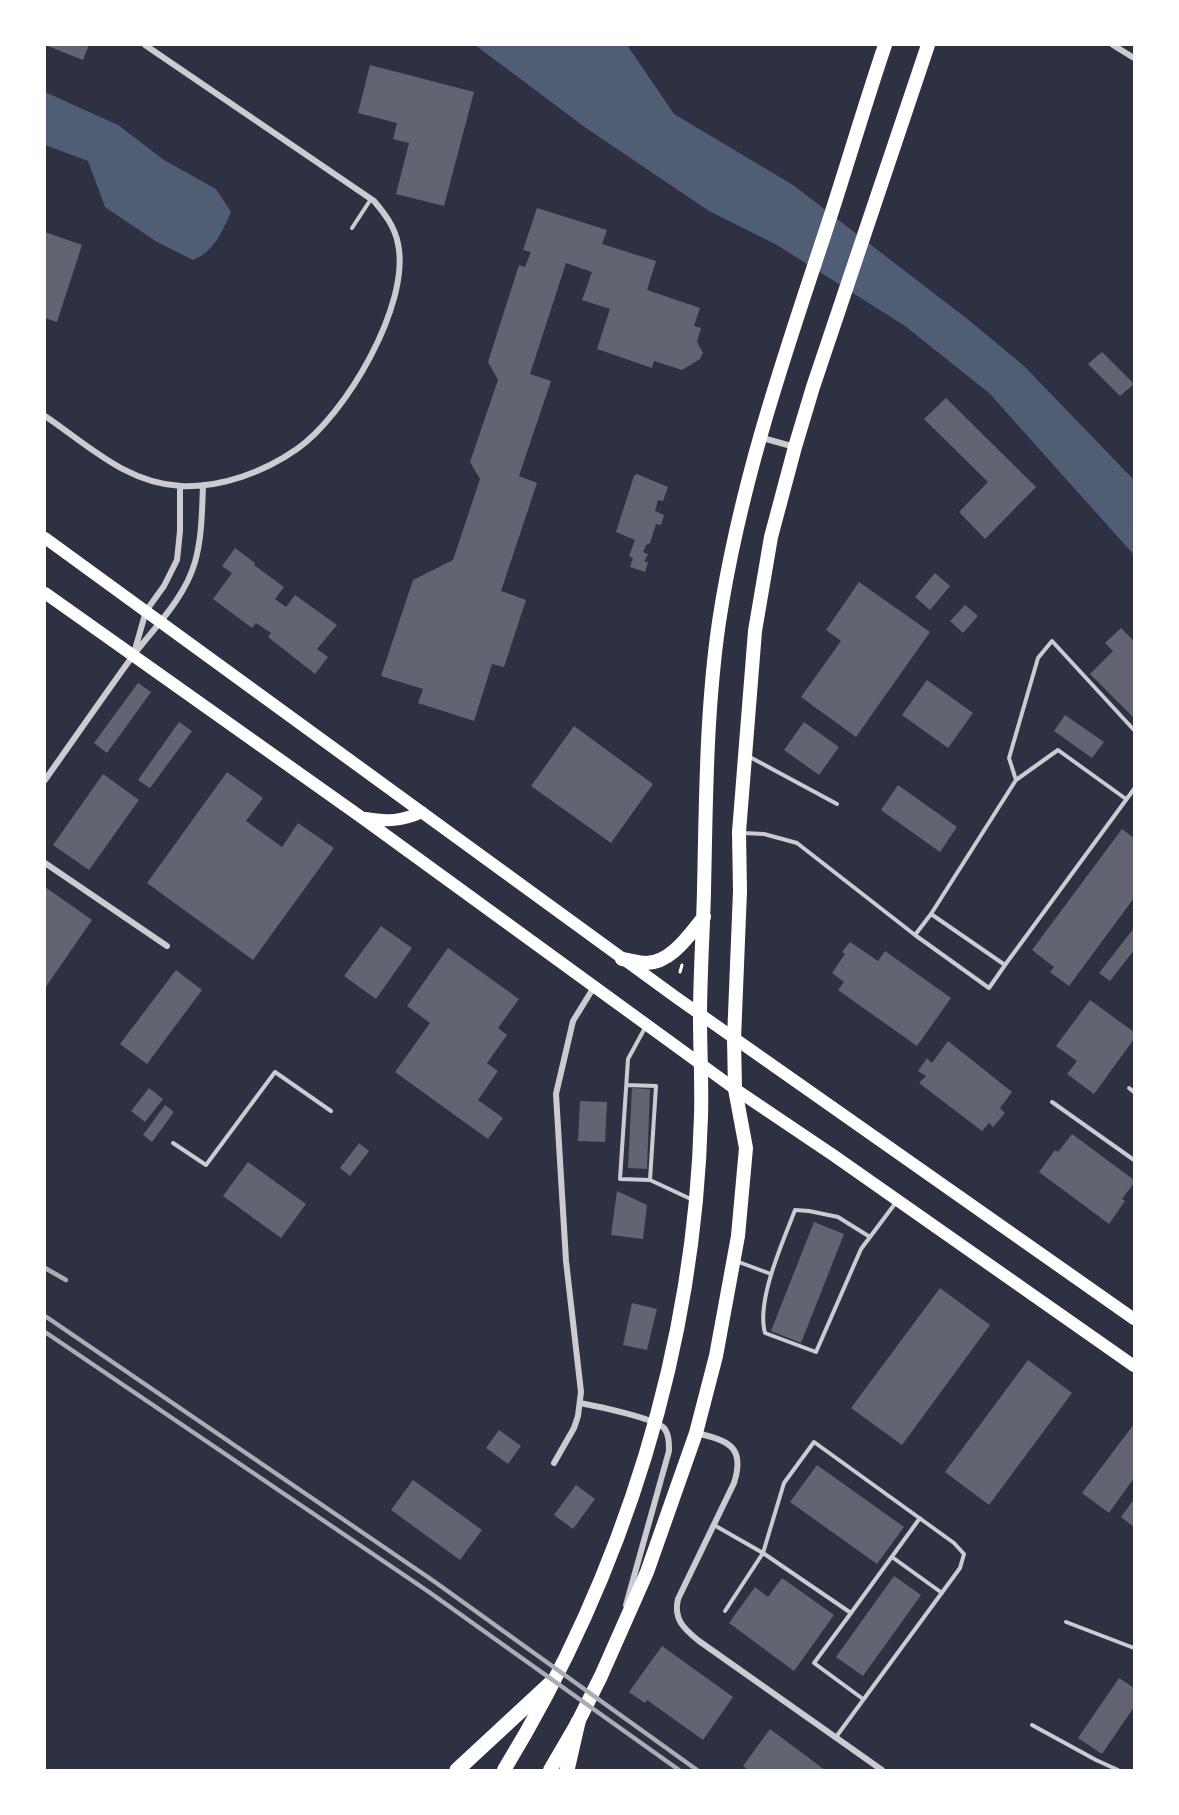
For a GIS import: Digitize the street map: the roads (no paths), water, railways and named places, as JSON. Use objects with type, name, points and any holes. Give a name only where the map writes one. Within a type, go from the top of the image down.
[{"type":"highway","points":[[457,1770],[553,1680]]},
{"type":"highway","points":[[567,1770],[578,1722]]},
{"type":"main road","points":[[504,1770],[581,1623],[616,1542],[640,1477],[656,1423],[684,1293],[695,1201],[701,1119],[700,1015],[706,790],[719,625],[736,531],[759,436],[885,45]]},
{"type":"main road","points":[[550,1770],[578,1722],[613,1651],[657,1545],[696,1432],[716,1356],[734,1260],[746,1148],[735,1089],[734,1039],[740,891],[739,832],[755,631],[771,537],[795,447],[912,87],[928,45]]},
{"type":"main road","points":[[45,538],[700,1015],[1134,1319]]},
{"type":"main road","points":[[45,593],[361,817],[701,1065],[1134,1366]]},
{"type":"main road","points":[[361,817],[386,822],[406,819],[422,812]]},
{"type":"main road","points":[[622,959],[647,963],[665,958],[683,943],[704,917]]},
{"type":"street","points":[[45,416],[102,458],[133,474],[159,483],[202,486],[259,471],[298,449],[333,414],[362,374],[381,338],[400,276],[398,245],[390,220],[371,199],[145,45]]},
{"type":"street","points":[[1113,45],[1134,58]]},
{"type":"street","points":[[759,436],[795,447]]},
{"type":"street","points":[[133,656],[146,611],[164,586],[177,560],[180,531],[180,486]]},
{"type":"street","points":[[45,780],[133,656],[174,603],[195,564],[201,531],[202,486]]},
{"type":"street","points":[[45,863],[167,946]]},
{"type":"street","points":[[554,1463],[574,1428],[580,1403],[566,1261],[556,1094],[573,1021],[594,987]]},
{"type":"street","points":[[580,1403],[619,1411],[656,1423],[665,1429],[668,1436],[669,1451],[613,1651]]},
{"type":"street","points":[[696,1432],[719,1438],[730,1444],[738,1460],[734,1483],[678,1599],[676,1606],[679,1621],[683,1628],[699,1641],[882,1770]]},
{"type":"lane","points":[[351,228],[371,199]]},
{"type":"lane","points":[[1016,780],[1009,758],[1038,658],[1052,641],[1134,730]]},
{"type":"lane","points":[[915,935],[931,914],[1016,780],[1058,750],[1126,799]]},
{"type":"lane","points":[[745,754],[837,804]]},
{"type":"lane","points":[[739,832],[764,834],[797,843],[915,935],[989,988],[1134,789]]},
{"type":"lane","points":[[931,914],[1005,964]]},
{"type":"lane","points":[[646,1025],[628,1059],[621,1179],[650,1180],[695,1201]]},
{"type":"lane","points":[[173,1143],[206,1165],[275,1072],[331,1111]]},
{"type":"lane","points":[[627,1085],[656,1086],[652,1107],[650,1180]]},
{"type":"lane","points":[[1129,1088],[1134,1092]]},
{"type":"lane","points":[[1052,1102],[1134,1160]]},
{"type":"lane","points":[[625,1104],[631,1105]]},
{"type":"lane","points":[[624,1128],[630,1128]]},
{"type":"lane","points":[[622,1150],[629,1150]]},
{"type":"lane","points":[[870,1237],[838,1217],[795,1210],[771,1274],[761,1321],[765,1333],[816,1352],[861,1250],[897,1200]]},
{"type":"lane","points":[[734,1260],[771,1274]]},
{"type":"lane","points":[[725,1611],[763,1552],[784,1483],[813,1442],[954,1543],[964,1554],[960,1568],[835,1737]]},
{"type":"lane","points":[[863,1699],[814,1664],[920,1518]]},
{"type":"lane","points":[[713,1525],[763,1552],[851,1613]]},
{"type":"lane","points":[[892,1557],[942,1593]]},
{"type":"lane","points":[[1066,1622],[1134,1648]]},
{"type":"lane","points":[[1032,1725],[1118,1770]]},
{"type":"water","points":[[475,45],[627,45],[674,114],[793,185],[970,321],[1024,366],[1134,480],[1134,555],[989,393],[905,326],[777,245],[709,211],[586,128]]},
{"type":"water","points":[[45,92],[118,125],[164,160],[216,189],[231,212],[212,247],[193,260],[157,242],[105,207],[88,161],[45,145]]},
{"type":"railway","points":[[45,1268],[66,1280]]},
{"type":"railway","points":[[45,1316],[435,1582],[697,1770]]},
{"type":"railway","points":[[45,1332],[429,1592],[679,1770]]}]
